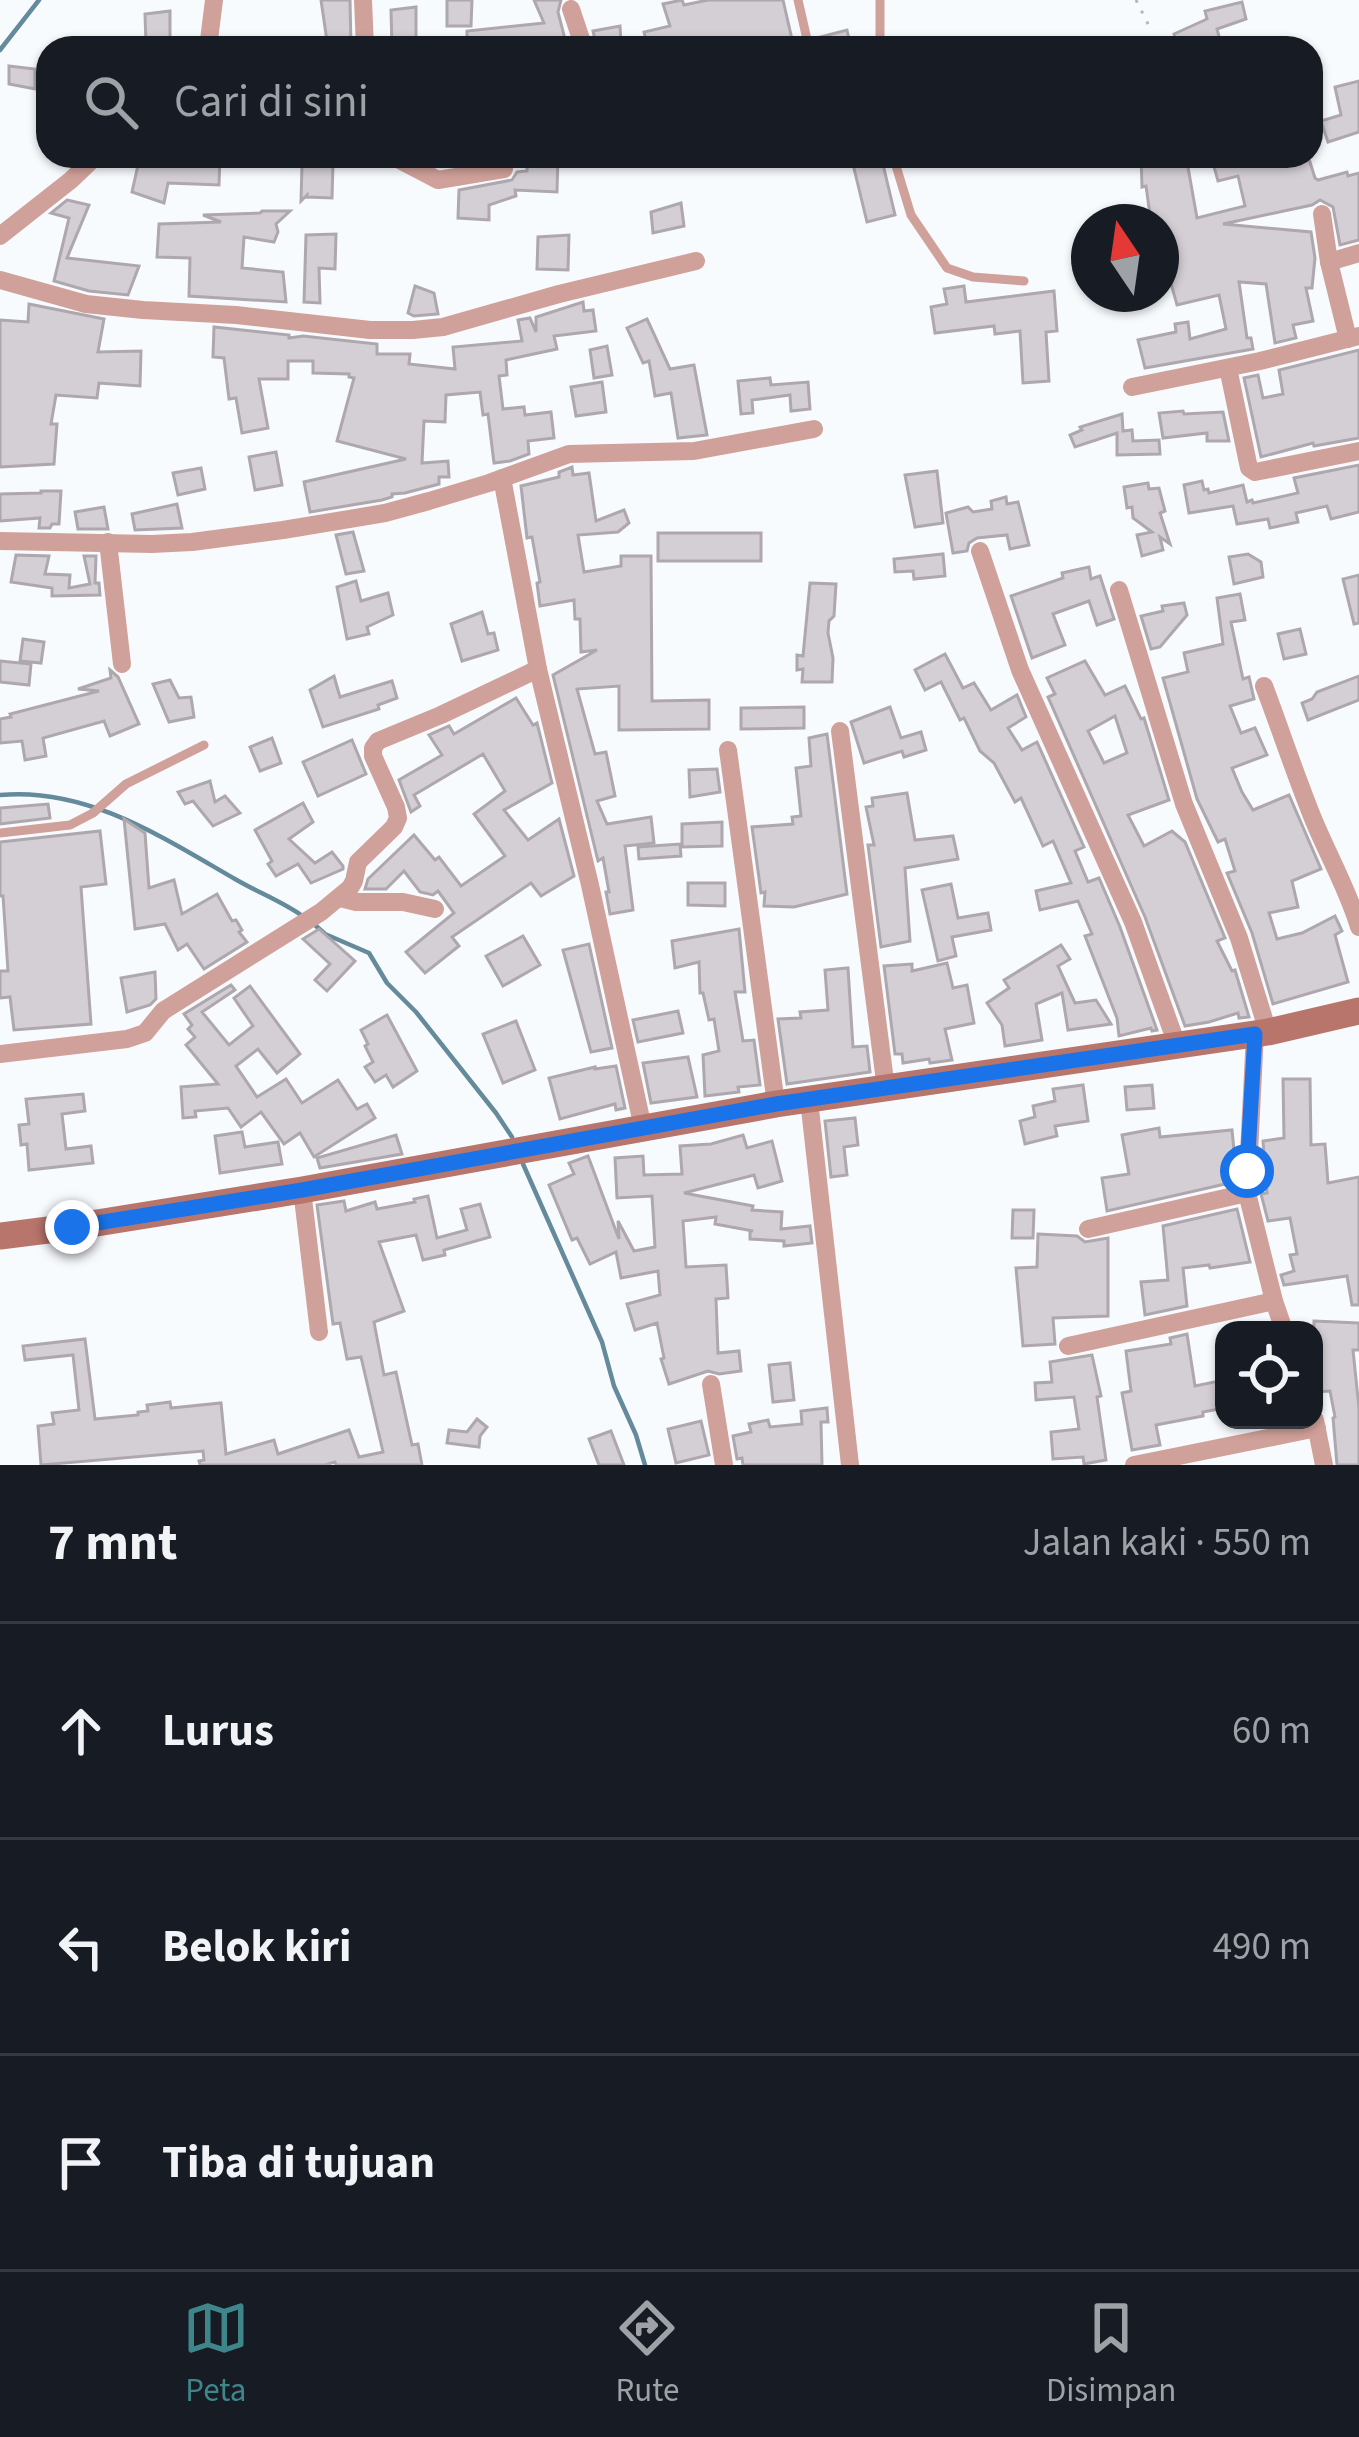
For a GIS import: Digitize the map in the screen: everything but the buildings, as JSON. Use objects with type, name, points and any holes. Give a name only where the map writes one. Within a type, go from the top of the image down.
[{"type":"main road","points":[[0,1235],[302,1190],[776,1104],[1261,1033],[1359,1011]]},
{"type":"street","points":[[210,36],[214,0]]},
{"type":"street","points":[[363,0],[364,36]]},
{"type":"street","points":[[571,9],[580,36]]},
{"type":"street","points":[[0,236],[84,168]]},
{"type":"street","points":[[414,168],[437,180],[504,169]]},
{"type":"street","points":[[1132,387],[1353,338],[1329,262],[1322,214]]},
{"type":"street","points":[[1329,262],[1359,253]]},
{"type":"street","points":[[0,280],[86,304],[412,330],[443,327],[696,261]]},
{"type":"street","points":[[1228,368],[1250,468],[1255,472],[1359,451]]},
{"type":"street","points":[[0,541],[192,542],[341,522],[407,507],[568,454],[694,451],[814,429]]},
{"type":"street","points":[[502,478],[538,669],[644,1128]]},
{"type":"street","points":[[107,542],[122,664]]},
{"type":"street","points":[[980,551],[1020,670],[1133,922],[1177,1045]]},
{"type":"street","points":[[1119,590],[1184,804],[1239,938],[1261,1033],[1247,1193],[1282,1321]]},
{"type":"street","points":[[0,1054],[145,1034],[163,1011],[340,898],[353,884],[358,862],[398,818],[373,756],[378,741],[538,669]]},
{"type":"street","points":[[1264,686],[1303,795],[1359,927]]},
{"type":"street","points":[[840,731],[886,1089]]},
{"type":"street","points":[[728,750],[776,1104]]},
{"type":"street","points":[[340,898],[435,909]]},
{"type":"street","points":[[809,1100],[850,1465]]},
{"type":"street","points":[[302,1190],[319,1332]]},
{"type":"street","points":[[1088,1229],[1247,1193]]},
{"type":"street","points":[[1068,1346],[1274,1301]]},
{"type":"street","points":[[711,1384],[724,1465]]},
{"type":"street","points":[[1134,1465],[1286,1429]]},
{"type":"street","points":[[1317,1429],[1324,1465]]},
{"type":"lane","points":[[798,0],[806,36]]},
{"type":"lane","points":[[880,0],[880,36]]},
{"type":"lane","points":[[896,168],[910,215],[947,268],[974,277],[1024,280]]},
{"type":"lane","points":[[0,833],[70,824],[93,813],[125,784],[204,745]]},
{"type":"path","points":[[1136,0],[1152,32]]},
{"type":"waterway","points":[[0,50],[39,0]]},
{"type":"waterway","points":[[0,795],[63,799],[123,818],[301,915]]},
{"type":"waterway","points":[[315,925],[369,953],[387,983],[416,1012],[512,1137]]},
{"type":"waterway","points":[[523,1164],[602,1342],[645,1465]]},
{"type":"route","points":[[72,1227],[776,1104],[1255,1034],[1247,1171]]}]
